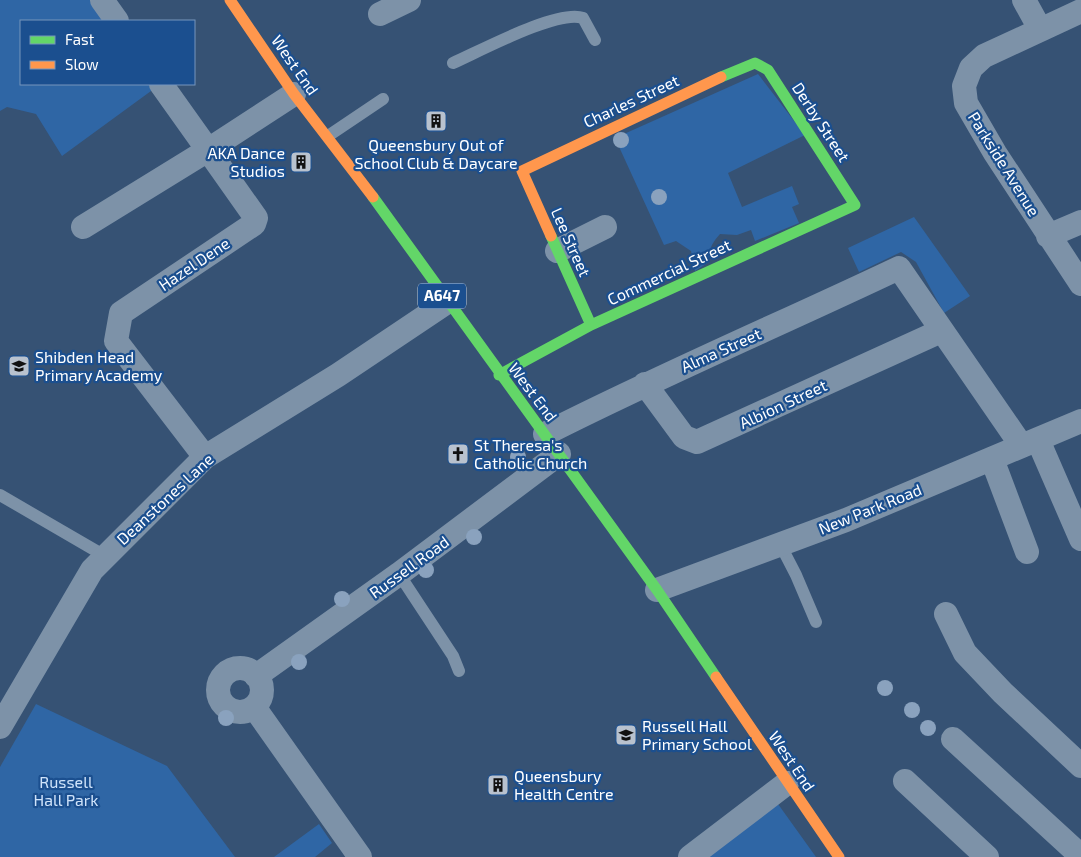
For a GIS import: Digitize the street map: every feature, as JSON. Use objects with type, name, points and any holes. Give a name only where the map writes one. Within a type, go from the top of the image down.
[{"type":"main road","name":"West End","points":[[230,0],[294,94],[328,136],[499,375],[545,434],[657,590],[839,857]]},
{"type":"main road","name":"Charles Street","points":[[522,171],[606,130],[755,63]]},
{"type":"main road","name":"Derby Street","points":[[755,63],[768,70],[855,205]]},
{"type":"main road","name":"Lee Street","points":[[522,171],[591,325]]},
{"type":"main road","name":"Commercial Street","points":[[499,375],[591,325],[855,205]]},
{"type":"street","points":[[102,0],[116,20]]},
{"type":"street","points":[[380,14],[409,0]]},
{"type":"street","points":[[1024,0],[1040,30]]},
{"type":"street","name":"Parkside Avenue","points":[[1081,11],[984,56],[970,68],[964,86],[966,102],[1048,236],[1081,284]]},
{"type":"street","points":[[162,85],[208,150]]},
{"type":"street","points":[[83,227],[208,150],[294,94]]},
{"type":"street","name":"Hazel Dene","points":[[206,458],[116,341],[121,313],[254,224],[256,218],[208,150]]},
{"type":"street","points":[[1048,236],[1081,222]]},
{"type":"street","points":[[557,250],[605,227]]},
{"type":"street","name":"Alma Street","points":[[545,434],[645,384],[773,328],[899,268],[941,331]]},
{"type":"street","name":"Deanstones Lane","points":[[0,727],[92,570],[206,458],[338,375],[447,302]]},
{"type":"street","points":[[941,331],[1030,442],[1081,539]]},
{"type":"street","name":"Albion Street","points":[[645,384],[684,437],[697,442],[941,331]]},
{"type":"street","name":"New Park Road","points":[[657,590],[780,544],[1081,422]]},
{"type":"street","name":"Russell Road","points":[[256,676],[400,574],[559,454]]},
{"type":"street","points":[[992,459],[1027,552]]},
{"type":"street","points":[[946,614],[965,653],[1081,766]]},
{"type":"street","points":[[244,669],[256,676],[262,687],[261,695],[254,707],[247,711],[232,710],[222,702],[218,691],[224,675],[230,671],[244,669]]},
{"type":"street","points":[[254,707],[360,857]]},
{"type":"street","points":[[953,739],[1081,856]]},
{"type":"street","points":[[905,781],[987,857]]},
{"type":"street","points":[[690,857],[787,783]]},
{"type":"lane","points":[[453,63],[540,24],[576,15],[583,18],[595,40]]},
{"type":"lane","points":[[328,136],[383,99]]},
{"type":"lane","points":[[0,495],[105,556]]},
{"type":"lane","points":[[780,544],[796,575],[816,622]]},
{"type":"lane","points":[[400,574],[453,656],[459,671]]},
{"type":"green space","points":[[0,0],[91,0],[105,20],[20,20],[20,85],[152,85],[151,91],[62,156],[36,114],[7,107],[0,111]]},
{"type":"green space","points":[[758,74],[805,135],[728,173],[742,207],[792,186],[799,204],[792,207],[799,223],[755,241],[751,230],[737,235],[720,234],[711,247],[709,262],[695,271],[691,251],[676,241],[664,245],[615,138]]},
{"type":"green space","points":[[914,217],[970,296],[944,313],[916,262],[901,252],[859,272],[848,248]]},
{"type":"green space","name":"Russell Hall Park","points":[[36,704],[167,766],[235,857],[0,857],[0,767]]},
{"type":"green space","points":[[778,804],[816,857],[707,857]]},
{"type":"green space","points":[[319,824],[332,843],[315,857],[274,857]]},
{"type":"traffic: fast","points":[[499,375],[591,325],[855,205],[768,70],[755,63],[721,77]]},
{"type":"traffic: fast","points":[[373,197],[657,590],[716,677]]},
{"type":"traffic: fast","points":[[551,236],[591,325]]},
{"type":"traffic: slow","points":[[230,0],[294,94],[373,197]]},
{"type":"traffic: slow","points":[[551,236],[522,171],[721,77]]},
{"type":"traffic: slow","points":[[716,677],[839,857]]},
{"type":"place","name":"Queensbury Out of School Club & Daycare","points":[[436,121]]},
{"type":"place","name":"AKA Dance Studios","points":[[301,162]]},
{"type":"place","name":"Shibden Head Primary Academy","points":[[19,366]]},
{"type":"place","name":"St Theresa's Catholic Church","points":[[458,454]]},
{"type":"place","name":"Russell Hall Primary School","points":[[626,735]]},
{"type":"place","name":"Queensbury Health Centre","points":[[498,785]]}]
